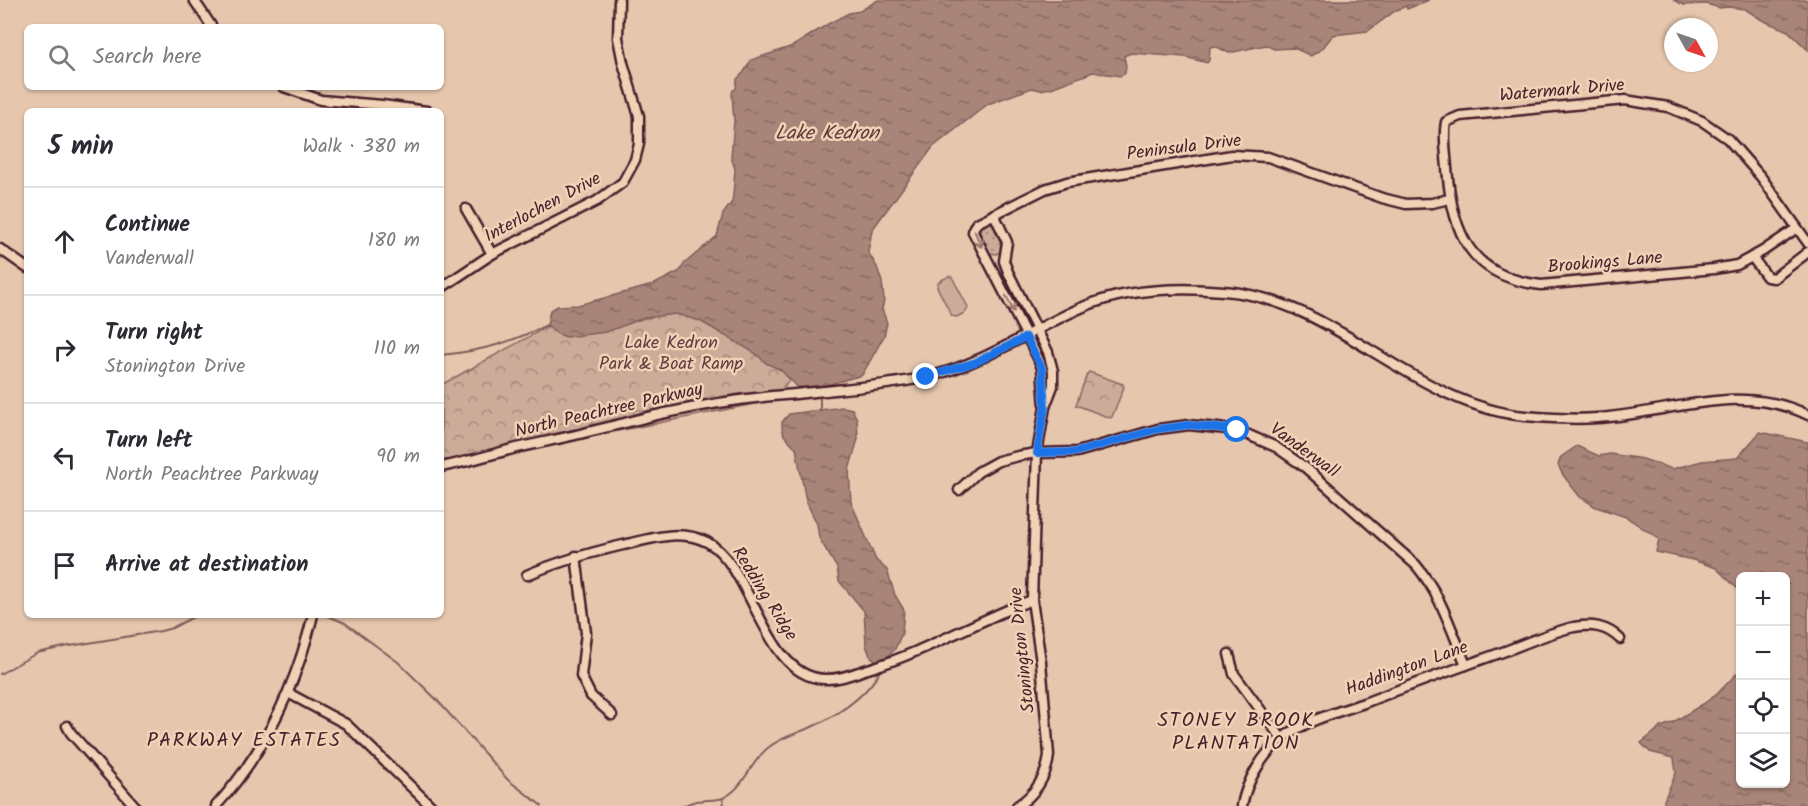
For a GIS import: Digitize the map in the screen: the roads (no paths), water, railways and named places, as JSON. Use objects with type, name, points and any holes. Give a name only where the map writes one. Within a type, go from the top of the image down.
[{"type":"street","points":[[194,0],[210,24]]},
{"type":"street","name":"Interlochen Drive","points":[[444,286],[492,254],[597,201],[623,182],[635,160],[639,144],[639,116],[618,38],[620,0]]},
{"type":"street","points":[[293,90],[321,100],[404,108]]},
{"type":"street","name":"Watermark Drive","points":[[1449,199],[1444,129],[1446,122],[1451,118],[1625,100],[1668,106],[1702,121],[1728,139],[1761,177],[1808,243]]},
{"type":"street","name":"Peninsula Drive","points":[[1026,337],[974,232],[974,227],[977,223],[1045,189],[1067,182],[1232,154],[1268,157],[1382,198],[1406,204],[1432,203],[1449,199]]},
{"type":"street","name":"Brookings Lane","points":[[1449,199],[1458,230],[1474,254],[1492,269],[1519,282],[1541,285],[1708,270],[1737,265],[1797,228]]},
{"type":"street","points":[[466,209],[492,254]]},
{"type":"street","points":[[994,214],[1007,242],[1005,264],[1038,330]]},
{"type":"street","points":[[0,249],[24,266]]},
{"type":"street","points":[[1752,257],[1767,277],[1774,278],[1808,252]]},
{"type":"street","points":[[993,270],[1005,264]]},
{"type":"street","name":"North Peachtree Parkway","points":[[444,466],[668,412],[926,377],[976,362],[1087,306],[1134,293],[1155,290],[1228,291],[1262,298],[1305,313],[1441,392],[1496,412],[1555,418],[1599,418],[1713,400],[1743,398],[1780,405],[1808,415]]},
{"type":"street","name":"Stonington Drive","points":[[1017,806],[1026,801],[1040,783],[1047,769],[1049,755],[1041,662],[1032,600],[1037,453],[1045,407],[1053,386],[1053,371],[1048,352],[1038,330]]},
{"type":"street","name":"Stonington Drive","points":[[1026,337],[1042,368],[1045,407]]},
{"type":"street","name":"Vanderwall","points":[[959,490],[978,472],[998,461],[1037,453],[1077,452],[1158,429],[1189,425],[1237,430],[1276,447],[1306,468],[1416,565],[1430,581],[1443,605],[1466,664]]},
{"type":"street","name":"Redding Ridge","points":[[527,575],[576,556],[660,536],[692,537],[707,542],[726,558],[782,655],[801,671],[825,679],[841,678],[885,664],[934,645],[988,617],[1032,600]]},
{"type":"street","points":[[576,556],[586,633],[581,676],[591,696],[612,716]]},
{"type":"street","points":[[216,806],[250,763],[271,727],[302,657],[312,618]]},
{"type":"street","name":"Haddington Lane","points":[[1242,806],[1248,785],[1257,769],[1282,739],[1293,731],[1466,664],[1573,627],[1606,628],[1620,639]]},
{"type":"street","points":[[1229,654],[1234,674],[1282,739]]},
{"type":"street","points":[[288,693],[346,724],[431,806]]},
{"type":"street","points":[[67,726],[135,806]]},
{"type":"water","name":"Lake Kedron","points":[[878,0],[1429,0],[1395,11],[1368,31],[1333,35],[1322,49],[1311,56],[1294,48],[1274,49],[1266,45],[1229,53],[1215,46],[1210,47],[1207,63],[1185,57],[1131,53],[1124,56],[1125,73],[1121,76],[1093,72],[1051,88],[1040,90],[1032,88],[988,104],[933,147],[872,230],[868,252],[877,267],[882,282],[884,300],[882,309],[887,323],[884,336],[862,375],[809,390],[796,386],[781,370],[766,363],[755,353],[700,321],[676,314],[644,318],[606,332],[566,337],[556,333],[547,325],[550,310],[558,306],[578,305],[653,285],[680,271],[684,264],[717,236],[723,214],[732,202],[733,195],[735,169],[731,157],[734,121],[732,94],[736,89],[737,79],[751,60],[793,46],[828,24],[849,13],[860,11]]},
{"type":"water","points":[[1673,0],[1808,0],[1808,50],[1788,31],[1762,20],[1745,9],[1720,8],[1706,4],[1684,5]]},
{"type":"water","points":[[843,407],[852,409],[857,419],[858,439],[849,470],[851,502],[876,560],[887,570],[895,595],[904,610],[902,633],[895,649],[884,660],[878,662],[870,656],[866,645],[864,611],[839,581],[837,568],[819,538],[817,524],[806,501],[796,448],[784,435],[782,428],[782,422],[789,414]]},
{"type":"water","points":[[1760,432],[1808,442],[1808,806],[1664,806],[1664,800],[1676,773],[1674,758],[1650,752],[1641,743],[1661,727],[1672,723],[1717,694],[1736,674],[1736,788],[1790,788],[1790,572],[1736,572],[1736,587],[1716,568],[1693,560],[1656,552],[1659,539],[1626,517],[1596,507],[1580,497],[1558,465],[1561,457],[1577,446],[1599,456],[1610,454],[1643,459],[1672,469],[1702,461],[1737,458]]},
{"type":"waterway","points":[[444,355],[496,345],[547,325]]},
{"type":"waterway","points":[[820,398],[820,411]]},
{"type":"waterway","points":[[0,674],[37,653],[161,631],[191,618]]},
{"type":"waterway","points":[[333,618],[345,623],[398,662],[436,699],[508,780],[542,806]]},
{"type":"waterway","points":[[683,806],[696,801],[720,799],[731,793],[769,747],[844,709],[862,695],[882,667]]},
{"type":"waterway","points":[[723,798],[724,806]]},
{"type":"district","name":"STONEY BROOK PLANTATION","points":[[1236,732]]},
{"type":"district","name":"PARKWAY ESTATES","points":[[244,741]]},
{"type":"park label","name":"Lake Kedron Park & Boat Ramp","points":[[671,353]]}]
